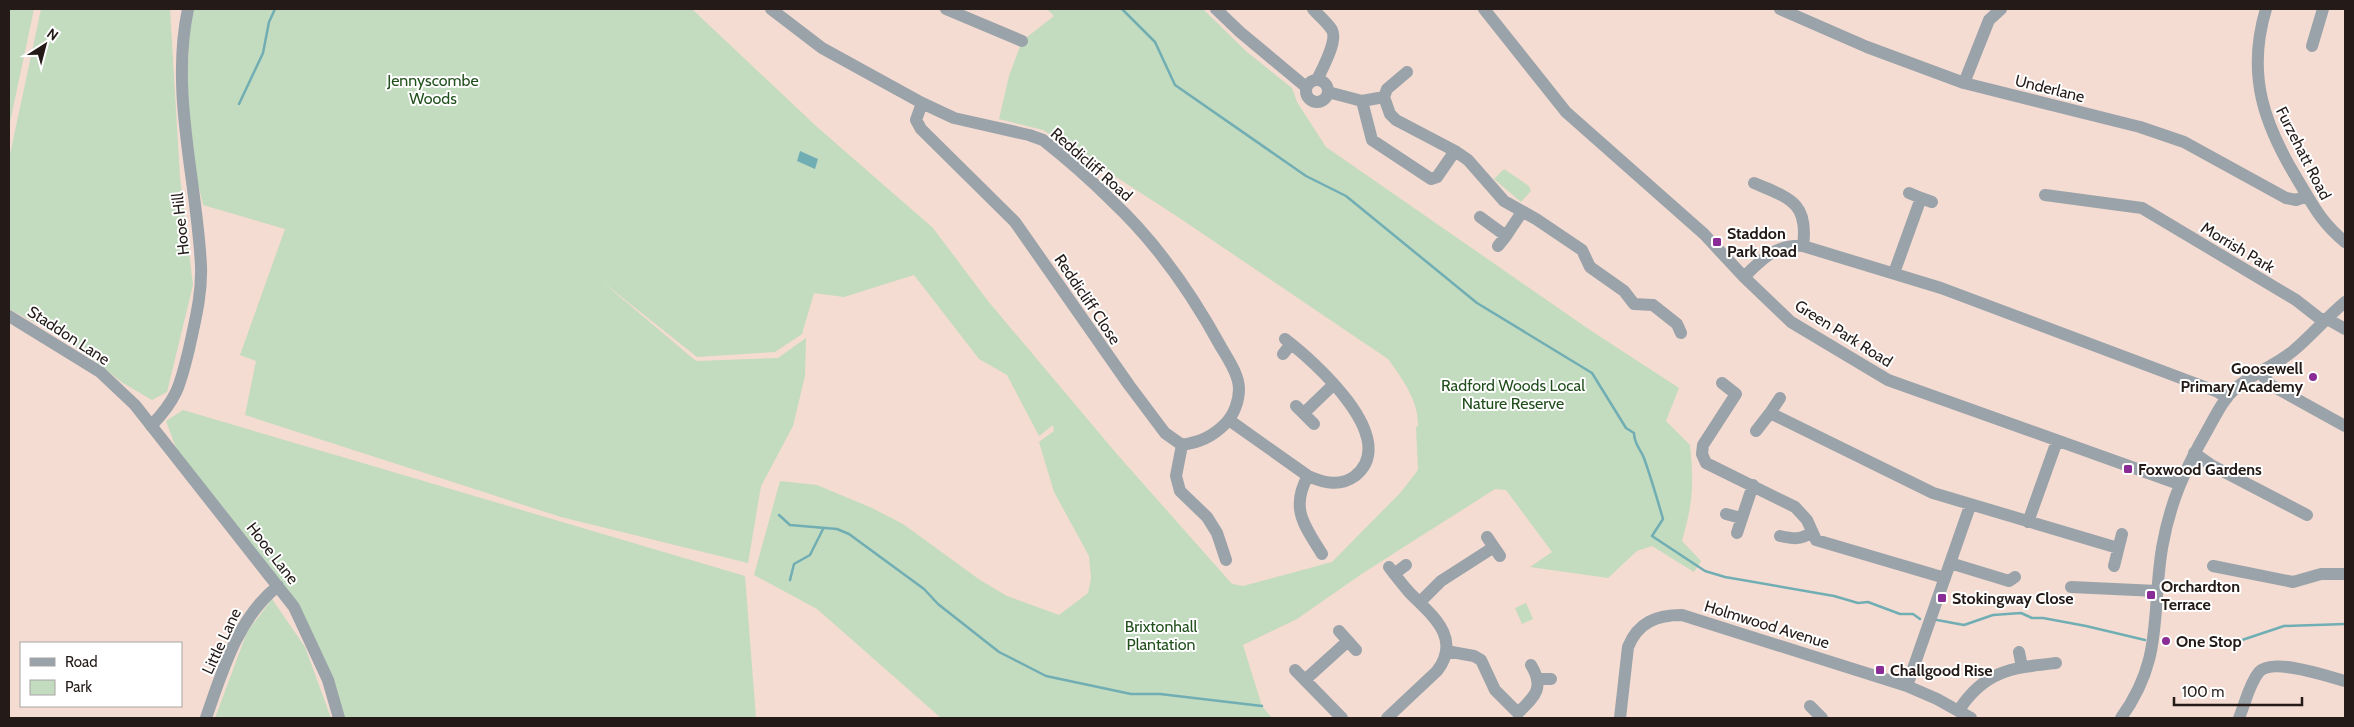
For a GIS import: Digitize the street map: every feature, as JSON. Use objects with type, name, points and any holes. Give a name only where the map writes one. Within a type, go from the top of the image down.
[{"type":"street","name":"Hooe Hill","points":[[151,426],[167,410],[174,398],[199,308],[201,268],[182,81],[183,31],[188,9]]},
{"type":"street","name":"Reddicliff Road","points":[[771,9],[822,48],[922,103],[954,118],[1044,140],[1114,202],[1157,250],[1187,289],[1232,367],[1239,387],[1235,408],[1228,420]]},
{"type":"street","points":[[946,9],[1006,39],[1022,41]]},
{"type":"street","points":[[1216,9],[1240,32],[1312,83],[1326,85],[1328,92],[1324,99],[1313,102],[1307,96],[1312,83],[1330,52],[1334,40],[1333,32],[1313,9]]},
{"type":"street","name":"Green Park Road","points":[[1484,9],[1566,112],[1704,234],[1744,277],[1791,322],[1888,380],[2178,484]]},
{"type":"street","name":"Underlane","points":[[1780,9],[1867,47],[1964,83],[2140,127],[2184,142],[2286,198],[2296,200],[2307,196]]},
{"type":"street","points":[[1964,83],[1989,20],[2001,9]]},
{"type":"street","name":"Furzehatt Road","points":[[2266,9],[2257,56],[2260,96],[2266,120],[2323,223],[2345,242]]},
{"type":"street","points":[[2312,46],[2323,9]]},
{"type":"street","points":[[1407,72],[1387,89],[1384,97],[1390,114],[1396,120],[1414,128],[1468,160],[1504,200],[1522,212],[1536,218],[1582,250],[1590,267],[1624,291],[1634,304],[1653,305],[1677,324],[1681,333]]},
{"type":"street","points":[[1328,92],[1362,101],[1384,97]]},
{"type":"street","points":[[1362,101],[1372,140],[1431,179],[1437,177],[1455,151]]},
{"type":"street","name":"Reddicliff Close","points":[[922,103],[916,120],[920,129],[1014,222],[1038,253],[1129,385],[1166,433],[1182,445]]},
{"type":"street","points":[[1763,184],[1790,198],[1796,204],[1805,229],[1803,246]]},
{"type":"street","name":"Morrish Park","points":[[2045,194],[2142,208],[2296,300],[2319,318],[2345,329]]},
{"type":"street","points":[[1894,273],[1921,198]]},
{"type":"street","points":[[1480,217],[1502,241],[1522,212]]},
{"type":"street","points":[[1744,277],[1778,248],[1789,245],[1803,246],[1940,288],[2218,392],[2227,398]]},
{"type":"street","points":[[2121,718],[2134,700],[2150,663],[2156,628],[2157,591],[2163,546],[2178,484],[2194,453],[2227,398],[2235,389],[2259,371],[2293,350],[2345,302]]},
{"type":"street","name":"Staddon Lane","points":[[9,316],[100,372],[135,405],[151,426]]},
{"type":"street","points":[[1226,560],[1218,533],[1207,517],[1180,491],[1176,476],[1182,445],[1197,443],[1211,437],[1228,420],[1308,476],[1323,482],[1336,483],[1350,480],[1360,472],[1368,458],[1370,441],[1366,428],[1333,385],[1308,356],[1288,341],[1283,354]]},
{"type":"street","points":[[2259,371],[2271,385],[2345,426]]},
{"type":"street","points":[[1722,383],[1736,394],[1703,445],[1702,454],[1706,463],[1753,485],[1802,513],[1816,540],[1945,578]]},
{"type":"street","points":[[1314,424],[1300,410],[1333,385]]},
{"type":"street","points":[[1756,431],[1780,398]]},
{"type":"street","points":[[1770,413],[1933,493],[1970,506],[2118,548]]},
{"type":"street","name":"Hooe Lane","points":[[151,426],[294,607],[328,680],[339,718]]},
{"type":"street","points":[[2028,522],[2057,441]]},
{"type":"street","points":[[2194,453],[2211,465],[2307,516]]},
{"type":"street","points":[[1308,476],[1299,492],[1298,505],[1304,523],[1317,537],[1322,554]]},
{"type":"street","points":[[1737,533],[1753,485]]},
{"type":"street","points":[[1907,686],[1970,506]]},
{"type":"street","points":[[1726,514],[1742,518]]},
{"type":"street","points":[[1780,536],[1796,540],[1804,538],[1812,532]]},
{"type":"street","points":[[2114,566],[2122,534]]},
{"type":"street","points":[[1420,602],[1441,581],[1494,547]]},
{"type":"street","points":[[1950,563],[2009,581],[2015,577]]},
{"type":"street","points":[[2213,566],[2228,564],[2293,582],[2321,574],[2345,574]]},
{"type":"street","points":[[1387,718],[1437,671],[1443,663],[1446,651],[1441,627],[1433,614],[1392,570],[1406,565]]},
{"type":"street","name":"Little Lane","points":[[206,718],[241,631],[264,597],[278,586]]},
{"type":"street","points":[[2071,587],[2157,591]]},
{"type":"street","name":"Holmwood Avenue","points":[[1620,718],[1628,647],[1632,636],[1641,626],[1666,615],[1682,615],[1907,686],[1959,710],[1971,718]]},
{"type":"street","points":[[1306,679],[1352,646],[1339,631]]},
{"type":"street","points":[[1446,651],[1474,656],[1481,660],[1495,690],[1515,715],[1532,699],[1544,679],[1531,665]]},
{"type":"street","points":[[2020,652],[2022,667]]},
{"type":"street","points":[[1959,710],[1965,700],[1988,677],[2002,671],[2056,663]]},
{"type":"street","points":[[2239,718],[2253,683],[2260,671],[2269,666],[2286,667],[2345,681]]},
{"type":"street","points":[[1295,670],[1306,679],[1342,718]]},
{"type":"street","points":[[1810,706],[1822,718]]},
{"type":"green space","points":[[9,9],[34,9],[9,127]]},
{"type":"green space","points":[[41,9],[170,9],[180,177],[193,285],[167,392],[152,400],[123,383],[63,337],[9,309],[9,159]]},
{"type":"green space","points":[[190,9],[692,9],[816,126],[933,228],[988,301],[1116,453],[1232,584],[1243,586],[1332,562],[1401,492],[1418,470],[1416,426],[1418,427],[1418,417],[1409,391],[1388,359],[1175,215],[1043,130],[999,119],[1009,76],[1022,41],[1054,16],[1047,9],[1203,9],[1247,52],[1292,88],[1297,102],[1326,147],[1590,330],[1679,388],[1666,421],[1690,445],[1692,493],[1682,541],[1701,561],[1694,572],[1652,546],[1637,551],[1608,578],[1530,567],[1552,552],[1506,490],[1495,489],[1363,573],[1297,619],[1243,645],[1262,706],[1272,718],[941,718],[817,609],[754,575],[780,481],[817,485],[872,508],[903,524],[980,580],[1007,596],[1059,615],[1088,593],[1091,578],[1089,556],[1054,492],[1039,442],[1054,431],[1053,425],[1039,436],[1007,375],[979,359],[914,275],[844,297],[814,293],[802,334],[775,352],[697,357],[600,280],[696,361],[778,358],[806,338],[805,376],[793,426],[761,486],[748,563],[561,517],[245,415],[256,361],[240,355],[285,229],[203,205],[186,132]]},
{"type":"green space","points":[[1504,169],[1529,186],[1531,191],[1521,202],[1494,179]]},
{"type":"green space","points":[[183,410],[745,576],[756,718],[345,718],[297,605],[179,456],[166,421]]},
{"type":"green space","points":[[272,599],[305,647],[331,718],[215,718],[247,632]]},
{"type":"green space","points":[[1526,603],[1533,619],[1522,624],[1515,608]]},
{"type":"water","points":[[800,151],[818,159],[815,169],[797,161]]},
{"type":"waterway","points":[[239,104],[263,53],[269,22],[275,9]]},
{"type":"waterway","points":[[1122,9],[1155,42],[1175,85],[1306,176],[1346,196],[1477,303],[1592,373],[1626,428],[1634,433],[1636,443],[1644,458],[1663,519],[1652,536],[1705,571],[1725,577],[1834,596],[1858,603],[1868,602],[1900,614],[1913,614],[1920,619]]},
{"type":"waterway","points":[[779,515],[790,525],[837,529],[849,534],[924,589],[938,604],[999,652],[1046,676],[1131,694],[1160,694],[1262,706]]},
{"type":"waterway","points":[[790,580],[794,564],[810,555],[823,529]]},
{"type":"waterway","points":[[1937,620],[1964,625],[1993,615],[2021,613],[2032,618],[2043,618],[2086,626],[2145,640]]},
{"type":"waterway","points":[[2214,647],[2236,642],[2284,626],[2345,624]]},
{"type":"place","name":"Staddon Park Road","points":[[1717,242]]},
{"type":"place","name":"Goosewell Primary Academy","points":[[2313,377]]},
{"type":"place","name":"Foxwood Gardens","points":[[2128,469]]},
{"type":"place","name":"Orchardton Terrace","points":[[2151,595]]},
{"type":"place","name":"Stokingway Close","points":[[1942,598]]},
{"type":"place","name":"One Stop","points":[[2166,641]]},
{"type":"place","name":"Challgood Rise","points":[[1880,670]]},
{"type":"park label","name":"Jennyscombe Woods","points":[[433,89]]},
{"type":"park label","name":"Radford Woods Local Nature Reserve","points":[[1513,394]]},
{"type":"park label","name":"Brixtonhall Plantation","points":[[1161,635]]}]
